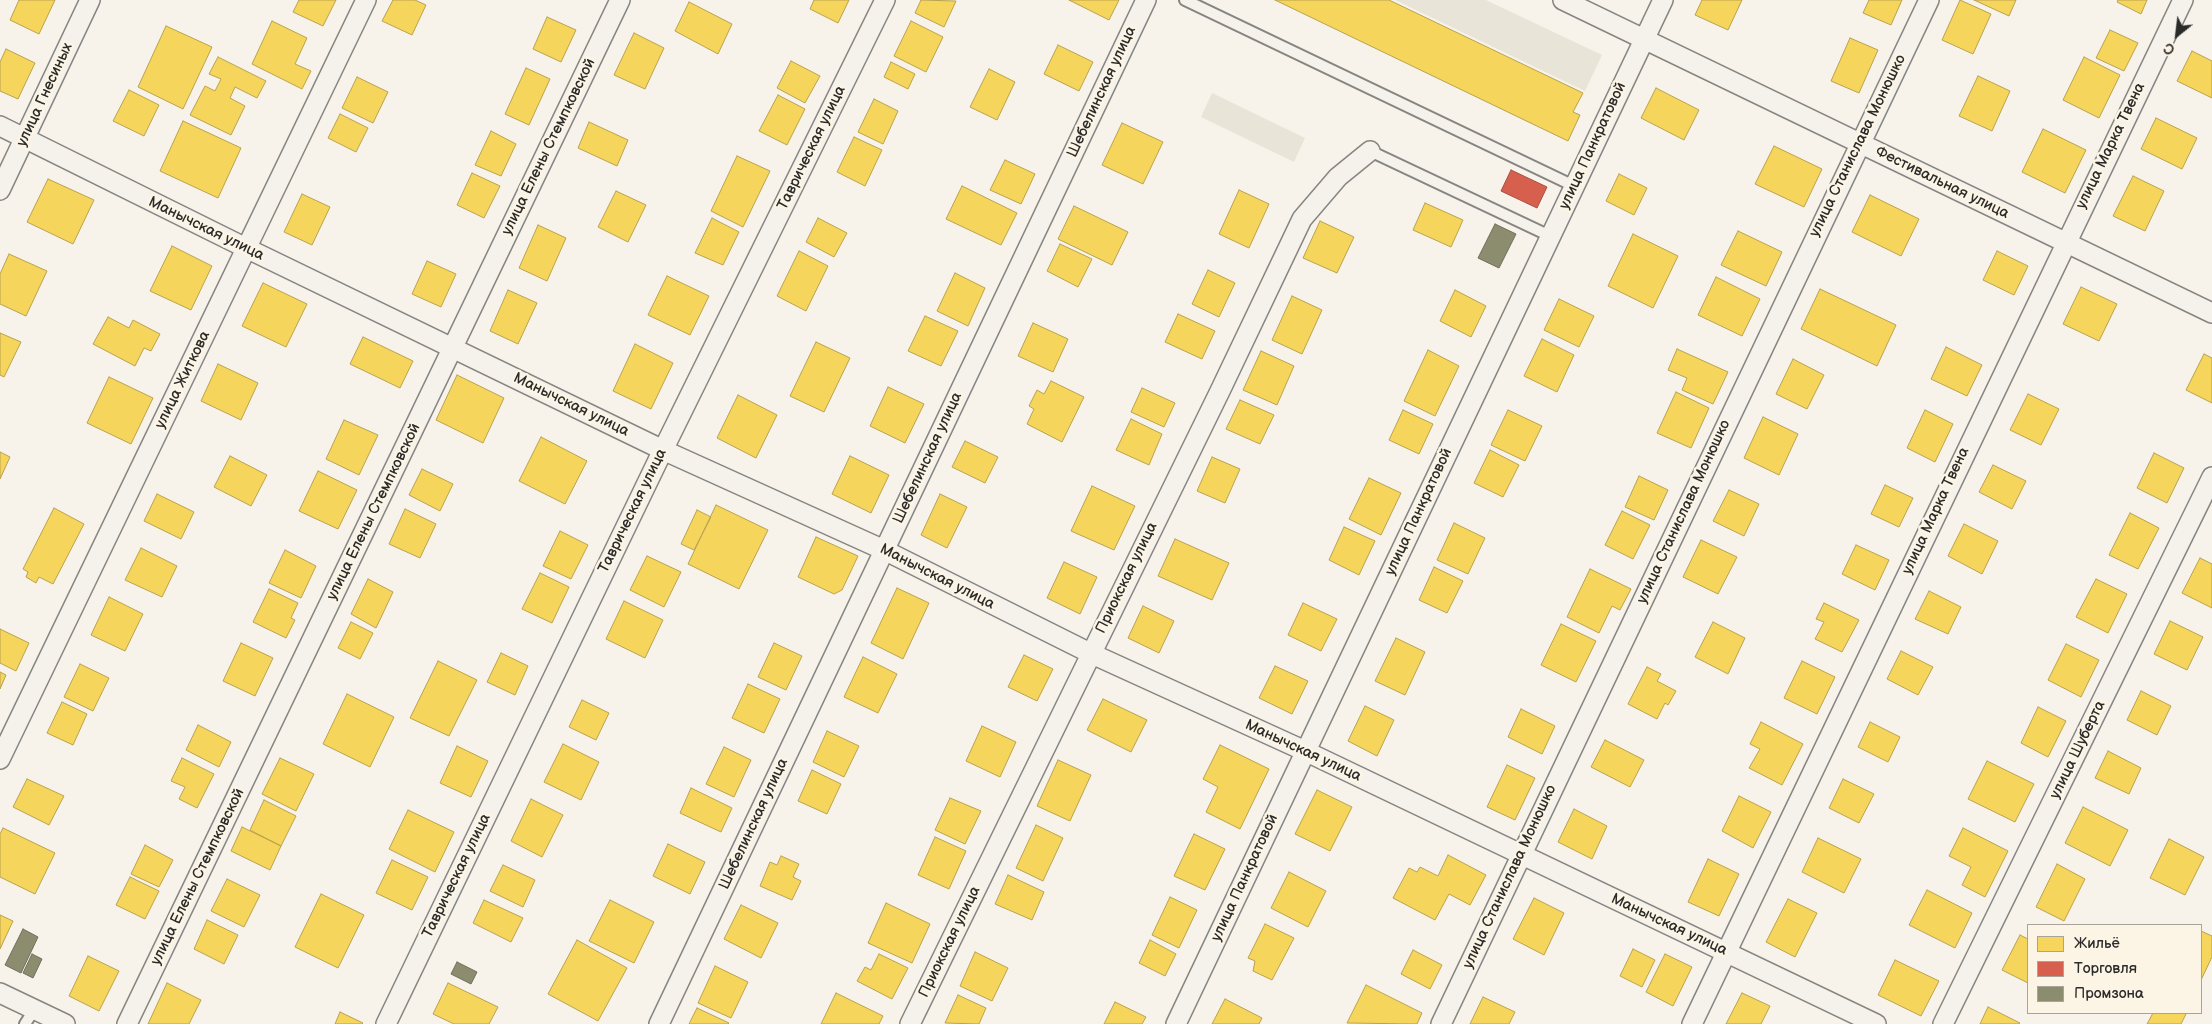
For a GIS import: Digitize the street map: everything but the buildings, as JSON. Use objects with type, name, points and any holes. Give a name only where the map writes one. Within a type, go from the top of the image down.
[{"type":"street","name":"улица Гнесиных","points":[[0,190],[90,0]]},
{"type":"street","name":"улица Житкова","points":[[0,759],[366,0]]},
{"type":"street","name":"улица Елены Стемпковской","points":[[128,1024],[620,0]]},
{"type":"street","name":"Таврическая улица","points":[[386,1024],[663,450],[885,0]]},
{"type":"street","name":"Шебелинская улица","points":[[659,1024],[1146,0]]},
{"type":"street","name":"Фестивальная улица","points":[[1563,0],[2212,313]]},
{"type":"street","name":"улица Панкратовой","points":[[1176,1024],[1663,0]]},
{"type":"street","name":"улица Станислава Монюшко","points":[[1441,1024],[1859,143],[1929,0]]},
{"type":"street","name":"улица Марка Твена","points":[[1692,1024],[2182,0]]},
{"type":"street","name":"Манычская улица","points":[[0,126],[246,248],[663,450],[884,550],[1090,653],[1305,751],[1876,1024]]},
{"type":"street","name":"Приокская улица","points":[[910,1024],[1090,653],[1220,391],[1302,219],[1338,177],[1370,151]]},
{"type":"street","name":"улица Шуберта","points":[[1943,1024],[2212,477]]},
{"type":"street","points":[[0,993],[30,1017],[64,1024]]},
{"type":"lane","points":[[1184,0],[1574,186]]},
{"type":"lane","points":[[1370,151],[1550,236]]},
{"type":"shaded area","points":[[1395,0],[1486,0],[1602,55],[1585,91]]},
{"type":"shaded area","points":[[1212,93],[1305,138],[1294,162],[1201,117]]}]
